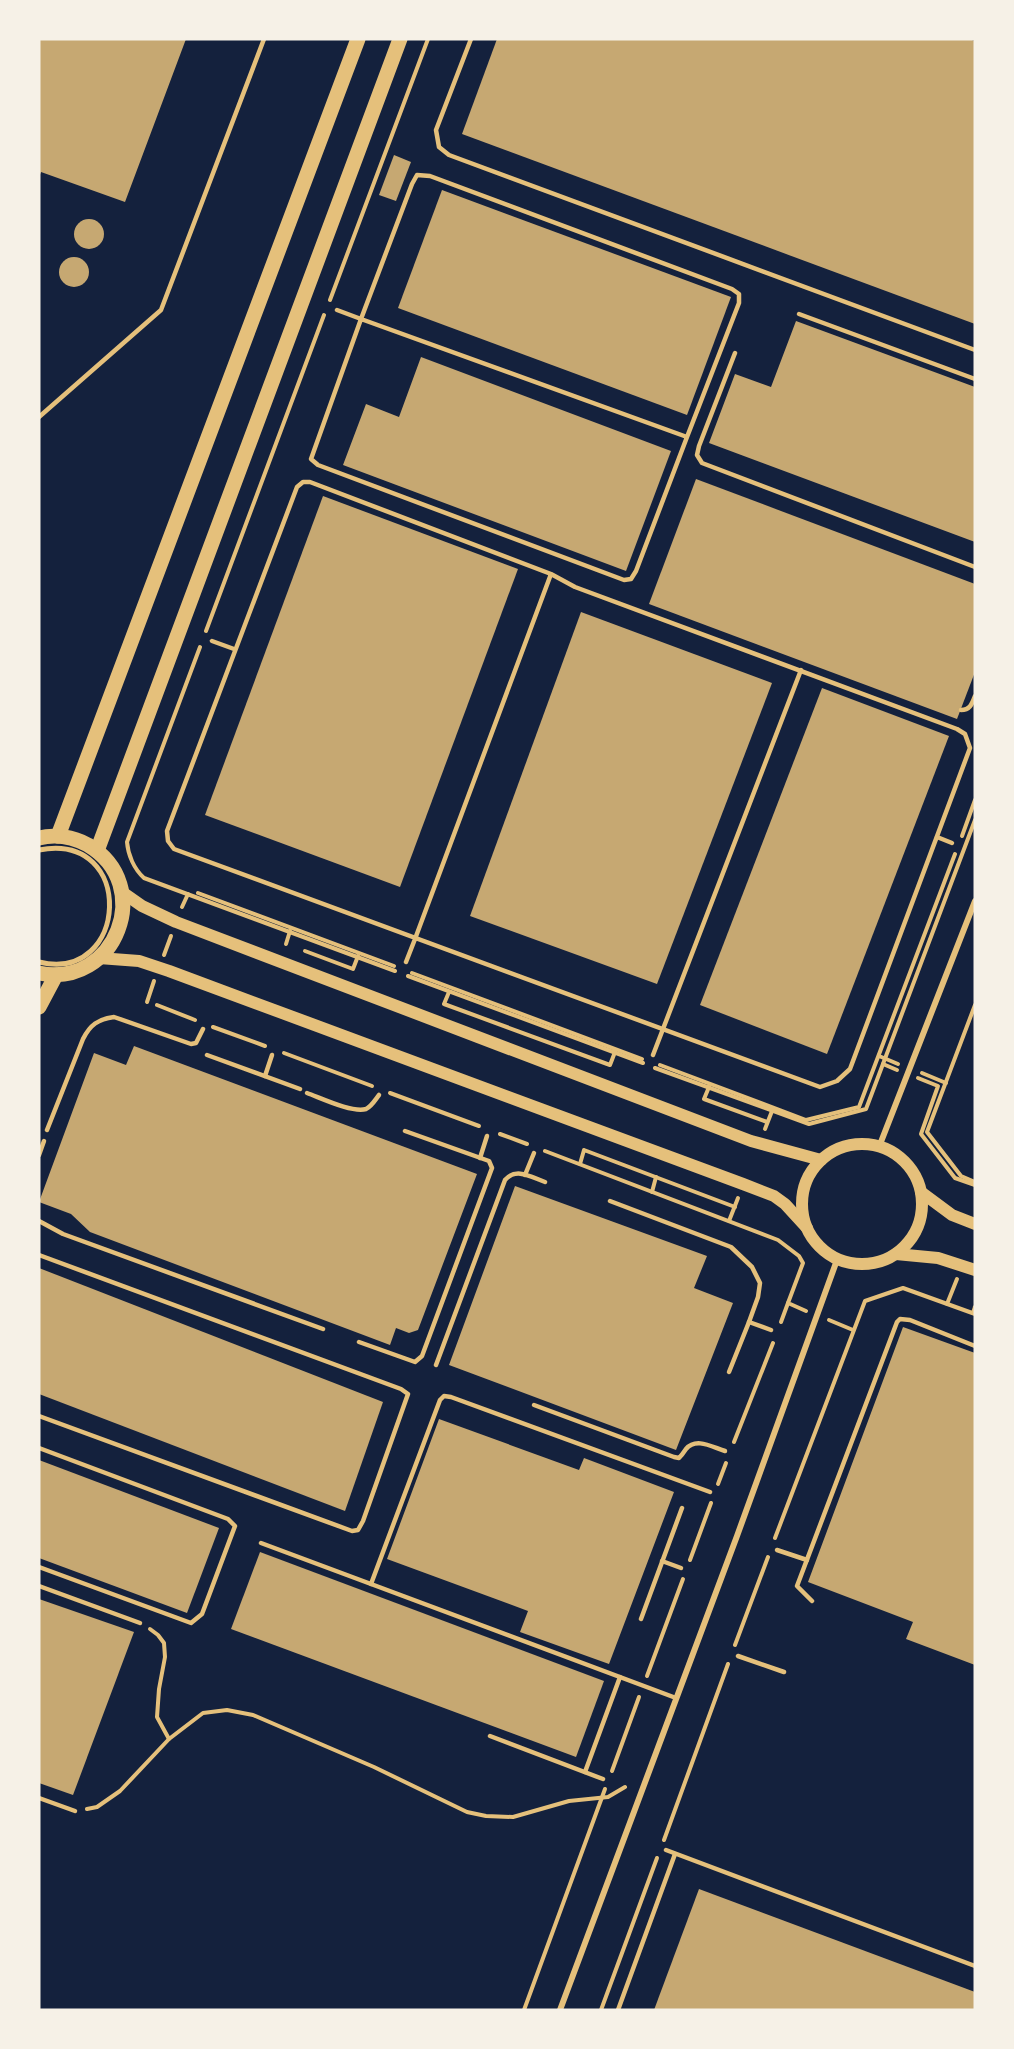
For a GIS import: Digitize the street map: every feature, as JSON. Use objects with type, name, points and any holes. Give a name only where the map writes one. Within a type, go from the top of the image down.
[{"type":"highway","points":[[58,836],[358,39]]},
{"type":"highway","points":[[97,851],[400,39]]},
{"type":"highway","points":[[39,838],[58,836],[81,841],[109,862],[118,876],[122,892],[123,916],[115,939],[99,958],[75,972],[56,975],[39,973]]},
{"type":"highway","points":[[39,1007],[56,975]]},
{"type":"main road","points":[[122,892],[142,906],[176,922],[759,1143],[821,1160]]},
{"type":"main road","points":[[99,958],[124,959],[160,968],[743,1184],[774,1196],[807,1228]]},
{"type":"main road","points":[[864,1144],[879,1147],[894,1153],[915,1177],[921,1192],[922,1210],[918,1227],[909,1242],[896,1254],[881,1261],[865,1264],[837,1260],[822,1250],[813,1240],[807,1228],[802,1210],[803,1192],[810,1175],[821,1160],[834,1151],[864,1144]]},
{"type":"main road","points":[[921,1192],[952,1215],[975,1224]]},
{"type":"main road","points":[[896,1254],[938,1258],[975,1270]]},
{"type":"street","points":[[39,850],[62,848],[82,855],[90,861],[98,869],[108,887],[111,907],[103,935],[90,950],[64,963],[39,962]]},
{"type":"street","points":[[879,1147],[975,901]]},
{"type":"street","points":[[560,2010],[737,1536],[837,1260]]},
{"type":"lane","points":[[39,417],[161,310],[264,39]]},
{"type":"lane","points":[[471,39],[436,130],[439,147],[449,155],[975,350]]},
{"type":"lane","points":[[417,175],[430,176],[732,289],[739,294],[739,303],[636,571],[631,579],[624,580],[318,465],[311,459],[361,319],[417,175]]},
{"type":"lane","points":[[337,310],[687,437]]},
{"type":"lane","points":[[799,314],[975,379]]},
{"type":"lane","points":[[735,353],[699,446],[697,455],[702,463],[975,567]]},
{"type":"lane","points":[[303,482],[310,482],[551,574],[575,586],[957,729],[965,734],[970,747],[937,837],[850,1069],[837,1082],[820,1087],[174,849],[168,841],[167,831],[234,649],[297,487],[303,482]]},
{"type":"lane","points":[[406,962],[551,574]]},
{"type":"lane","points":[[213,641],[234,649]]},
{"type":"lane","points":[[653,1055],[801,670]]},
{"type":"lane","points":[[961,710],[966,710],[971,706],[975,696]]},
{"type":"lane","points":[[937,837],[952,843]]},
{"type":"lane","points":[[47,1130],[89,1027],[102,1019],[114,1017],[190,1044],[196,1043],[203,1029]]},
{"type":"lane","points":[[265,1076],[273,1052]]},
{"type":"lane","points":[[207,1055],[300,1089]]},
{"type":"lane","points":[[307,1093],[351,1109],[364,1109],[372,1105],[379,1095]]},
{"type":"lane","points":[[359,1342],[415,1362],[422,1356],[492,1168],[489,1161],[405,1131]]},
{"type":"lane","points":[[480,1158],[487,1136]]},
{"type":"lane","points":[[39,1155],[44,1141]]},
{"type":"lane","points":[[525,1175],[534,1153]]},
{"type":"lane","points":[[436,1365],[506,1180],[511,1174],[517,1172],[545,1182]]},
{"type":"lane","points":[[610,1201],[731,1247],[752,1267],[760,1283],[758,1297],[729,1372]]},
{"type":"lane","points":[[39,1221],[63,1234],[323,1329]]},
{"type":"lane","points":[[39,1254],[390,1385],[408,1394],[363,1521],[358,1530],[352,1531],[39,1416]]},
{"type":"lane","points":[[812,1601],[797,1586],[897,1322],[900,1319],[910,1320],[975,1346]]},
{"type":"lane","points":[[749,1322],[774,1332]]},
{"type":"lane","points":[[371,1584],[440,1400],[444,1396],[710,1492]]},
{"type":"lane","points":[[534,1405],[674,1458],[680,1458],[686,1449],[695,1443],[702,1443],[727,1452]]},
{"type":"lane","points":[[39,1448],[228,1518],[234,1526],[202,1614],[190,1623],[39,1567]]},
{"type":"lane","points":[[641,1619],[682,1508]]},
{"type":"lane","points":[[261,1543],[676,1698]]},
{"type":"lane","points":[[777,1550],[807,1560]]},
{"type":"lane","points":[[662,1561],[681,1568]]},
{"type":"lane","points":[[39,1586],[140,1623]]},
{"type":"lane","points":[[738,1656],[784,1672]]},
{"type":"lane","points":[[585,1772],[620,1677]]},
{"type":"lane","points":[[490,1736],[603,1779]]},
{"type":"lane","points":[[39,1798],[75,1811]]},
{"type":"lane","points":[[666,1850],[975,1966]]},
{"type":"lane","points":[[618,2010],[675,1854]]},
{"type":"path","points":[[428,39],[127,842],[128,852],[136,870],[144,878],[806,1120],[860,1107],[975,800]]},
{"type":"path","points":[[773,1109],[809,1124],[866,1109],[975,820]]},
{"type":"path","points":[[198,893],[291,930]]},
{"type":"path","points":[[160,968],[176,922]]},
{"type":"path","points":[[276,940],[286,944],[291,930]]},
{"type":"path","points":[[297,948],[353,969],[358,955]]},
{"type":"path","points":[[450,989],[444,1004],[610,1065],[615,1051]]},
{"type":"path","points":[[157,1005],[273,1052]]},
{"type":"path","points":[[975,1005],[927,1132],[961,1176],[975,1183]]},
{"type":"path","points":[[540,1039],[546,1025]]},
{"type":"path","points":[[283,1053],[480,1127]]},
{"type":"path","points":[[883,1064],[938,1086],[921,1134],[956,1178],[975,1183]]},
{"type":"path","points":[[709,1086],[704,1099],[767,1122]]},
{"type":"path","points":[[759,1143],[773,1109]]},
{"type":"path","points":[[580,1164],[584,1150],[735,1207]]},
{"type":"path","points":[[652,1192],[657,1177]]},
{"type":"path","points":[[729,1221],[743,1184]]},
{"type":"path","points":[[601,2010],[865,1301],[903,1288],[974,1313],[975,1307]]},
{"type":"path","points":[[780,1323],[788,1303]]},
{"type":"path","points":[[817,1315],[853,1330]]},
{"type":"path","points":[[734,1442],[774,1332]]},
{"type":"path","points":[[524,2010],[727,1452]]},
{"type":"path","points":[[140,1623],[159,1635],[164,1643],[165,1657],[157,1717],[169,1739]]},
{"type":"path","points":[[75,1811],[97,1807],[120,1791],[169,1739],[203,1713],[226,1710],[253,1715],[311,1739],[467,1812],[486,1816],[513,1817],[569,1801],[608,1797],[625,1786]]},
{"type":"building","points":[[39,39],[186,39],[125,202],[41,172],[39,177]]},
{"type":"building","points":[[497,39],[969,39],[975,41],[975,324],[462,134]]},
{"type":"building","points":[[394,155],[411,162],[396,201],[379,195]]},
{"type":"building","points":[[442,190],[731,297],[687,415],[398,308]]},
{"type":"building","points":[[89,219],[100,223],[104,234],[100,245],[89,249],[78,245],[74,234],[78,223]]},
{"type":"building","points":[[74,257],[80,258],[88,266],[88,278],[80,286],[74,287],[68,286],[60,278],[59,272],[60,266],[68,258]]},
{"type":"building","points":[[796,321],[975,387],[975,542],[709,443],[735,374],[771,387]]},
{"type":"building","points":[[421,357],[671,451],[626,571],[343,465],[366,404],[399,417]]},
{"type":"building","points":[[696,479],[975,584],[975,672],[957,719],[649,604]]},
{"type":"building","points":[[323,496],[518,569],[400,887],[205,815]]},
{"type":"building","points":[[581,612],[772,683],[657,984],[470,916]]},
{"type":"building","points":[[822,688],[949,736],[827,1054],[700,1005]]},
{"type":"building","points":[[134,1046],[477,1174],[418,1330],[409,1333],[396,1328],[390,1345],[90,1232],[71,1214],[39,1202],[94,1053],[126,1065]]},
{"type":"building","points":[[515,1186],[707,1256],[694,1288],[733,1303],[676,1450],[449,1365]]},
{"type":"building","points":[[39,1268],[383,1402],[345,1511],[39,1394]]},
{"type":"building","points":[[903,1327],[975,1353],[975,1665],[906,1639],[913,1622],[808,1582]]},
{"type":"building","points":[[439,1419],[579,1470],[584,1458],[674,1492],[609,1664],[520,1632],[528,1611],[387,1559]]},
{"type":"building","points":[[39,1460],[219,1528],[187,1613],[39,1558]]},
{"type":"building","points":[[260,1552],[604,1681],[576,1757],[231,1629]]},
{"type":"building","points":[[39,1599],[134,1632],[73,1795],[39,1783]]},
{"type":"building","points":[[699,1889],[975,1992],[975,2010],[654,2010]]}]
